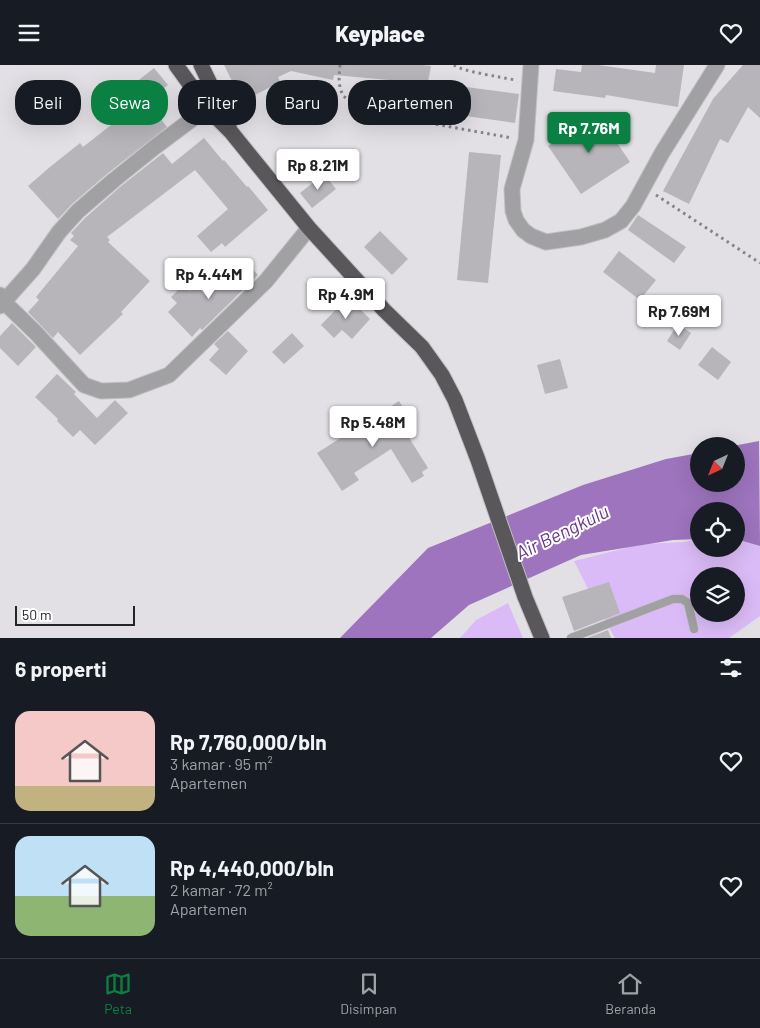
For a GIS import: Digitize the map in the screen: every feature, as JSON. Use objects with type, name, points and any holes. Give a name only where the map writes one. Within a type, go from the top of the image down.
[{"type":"highway","points":[[176,65],[190,80]]},
{"type":"highway","points":[[201,65],[205,80]]},
{"type":"highway","points":[[227,125],[310,228],[384,310],[422,347],[442,375],[455,400],[478,460],[525,597],[542,638]]},
{"type":"street","points":[[532,65],[526,140],[512,189],[513,211],[516,220],[523,230],[531,236],[546,242],[581,237],[605,230],[620,221],[633,206],[662,153],[717,65]]},
{"type":"street","points":[[183,125],[78,211],[59,232],[32,269],[1,301],[36,333],[84,385],[101,391],[129,390],[169,375],[266,281],[310,228]]},
{"type":"lane","points":[[571,638],[673,599],[682,599],[688,603],[694,629]]},
{"type":"path","points":[[340,65],[339,79],[343,96],[354,104],[378,114],[526,140]]},
{"type":"path","points":[[454,65],[466,70],[531,82]]},
{"type":"path","points":[[643,187],[760,263]]},
{"type":"shaded area","points":[[745,529],[760,530],[760,616],[729,638],[615,638],[574,561],[642,544],[690,541],[690,557],[745,557]]},
{"type":"shaded area","points":[[508,603],[523,638],[460,638],[476,620]]},
{"type":"water","name":"Air Bengkulu","points":[[759,441],[760,546],[745,542],[745,502],[690,502],[690,539],[673,540],[581,555],[469,605],[431,638],[340,638],[428,548],[583,485],[666,459],[690,455],[690,493],[745,493],[745,444]]},
{"type":"building","points":[[224,65],[431,66],[428,80],[389,80],[334,75],[333,80],[291,71],[278,77],[279,80],[266,80],[266,89],[256,94],[256,80],[232,80]]},
{"type":"building","points":[[582,65],[598,65],[655,73],[656,65],[684,65],[678,107],[606,95],[605,98],[553,91],[556,69],[581,72]]},
{"type":"building","points":[[743,65],[760,65],[760,118],[748,107],[728,143],[720,139],[689,204],[663,191],[713,99]]},
{"type":"building","points":[[154,68],[164,80],[139,80]]},
{"type":"building","points":[[471,88],[519,94],[515,123],[471,117]]},
{"type":"building","points":[[597,113],[630,162],[581,194],[548,146]]},
{"type":"building","points":[[111,125],[165,125],[167,127],[108,173],[72,204],[58,219],[28,186],[80,143],[83,147]]},
{"type":"building","points":[[204,138],[268,210],[225,247],[222,243],[211,252],[197,236],[228,209],[195,170],[107,237],[110,240],[108,242],[150,281],[121,312],[123,314],[80,355],[58,332],[53,338],[28,312],[39,300],[36,297],[78,246],[70,240],[74,236],[71,233],[120,187],[163,153],[172,164]]},
{"type":"building","points":[[469,152],[501,155],[488,283],[457,280]]},
{"type":"building","points":[[324,174],[336,189],[312,208],[300,193]]},
{"type":"building","points":[[638,215],[686,247],[674,263],[628,230]]},
{"type":"building","points":[[380,231],[408,259],[392,275],[364,247]]},
{"type":"building","points":[[619,251],[656,280],[640,300],[603,272]]},
{"type":"building","points":[[245,261],[258,275],[202,330],[200,328],[192,337],[168,312],[177,303],[171,297],[183,285],[190,291],[196,285],[206,296]]},
{"type":"building","points":[[348,297],[370,319],[352,339],[342,330],[334,338],[321,325]]},
{"type":"building","points":[[12,323],[36,347],[18,366],[0,348],[0,336]]},
{"type":"building","points":[[678,324],[691,333],[680,350],[667,341]]},
{"type":"building","points":[[228,331],[248,351],[226,375],[209,360],[219,349],[214,344]]},
{"type":"building","points":[[292,333],[304,346],[284,364],[272,352]]},
{"type":"building","points":[[712,347],[731,362],[718,380],[698,365]]},
{"type":"building","points":[[560,359],[568,388],[545,394],[537,365]]},
{"type":"building","points":[[57,374],[76,392],[74,394],[97,418],[115,400],[128,413],[95,445],[80,430],[73,437],[57,421],[58,419],[35,397]]},
{"type":"building","points":[[399,401],[410,419],[401,425],[428,468],[422,472],[424,476],[412,483],[391,449],[354,473],[359,480],[342,491],[317,453]]},
{"type":"building","points":[[609,582],[620,613],[574,631],[562,597]]},
{"type":"building","points":[[608,630],[611,638],[587,638]]}]
